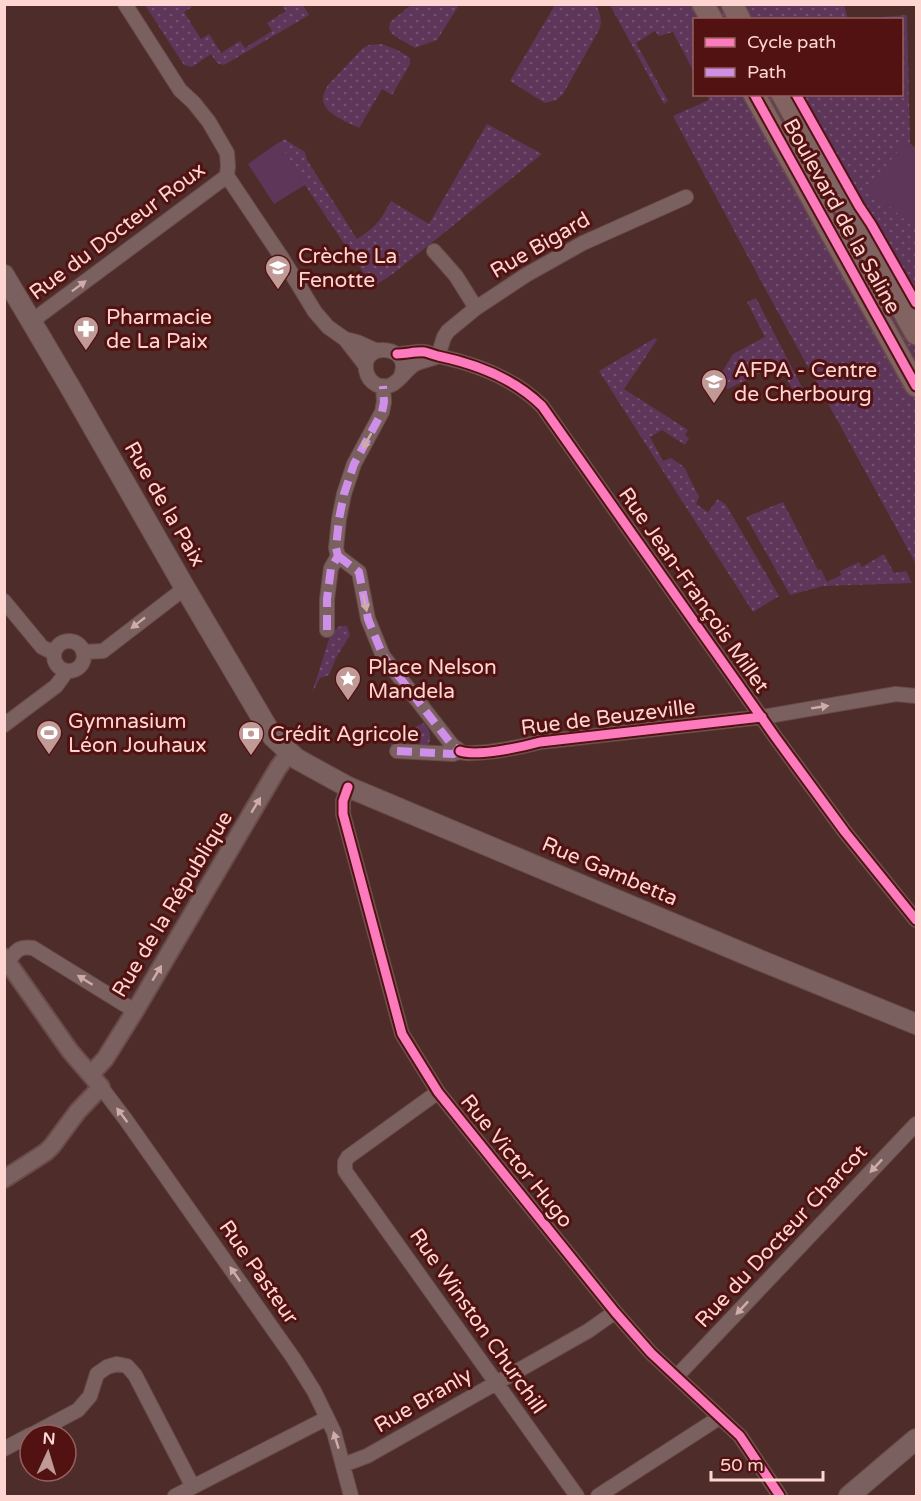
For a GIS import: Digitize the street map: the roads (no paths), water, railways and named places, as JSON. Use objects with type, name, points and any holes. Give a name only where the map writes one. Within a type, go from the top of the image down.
[{"type":"main road","points":[[703,4],[711,18]]},
{"type":"main road","points":[[732,4],[739,18]]},
{"type":"main road","name":"Boulevard de la Saline","points":[[755,96],[916,386]]},
{"type":"main road","name":"Boulevard de la Saline","points":[[783,96],[916,334]]},
{"type":"main road","name":"Rue de la Paix","points":[[4,275],[10,298],[32,321],[273,736],[289,753]]},
{"type":"main road","name":"Rue Gambetta","points":[[289,753],[306,765],[348,787],[916,1024]]},
{"type":"main road","points":[[849,1497],[915,1444]]},
{"type":"street","points":[[124,4],[180,90],[209,122],[227,153],[227,176],[315,312],[328,327],[345,339],[366,366],[368,377],[372,382],[383,386],[393,384],[413,365],[438,356]]},
{"type":"street","name":"Rue du Docteur Roux","points":[[32,321],[227,176]]},
{"type":"street","name":"Rue Bigard","points":[[438,356],[448,331],[476,308],[526,275],[583,243],[686,197]]},
{"type":"street","points":[[434,251],[456,276],[476,308]]},
{"type":"street","points":[[345,339],[377,351],[387,350],[397,354],[403,368],[400,378]]},
{"type":"street","points":[[366,366],[370,357],[377,351]]},
{"type":"street","name":"Rue Jean-François Millet","points":[[397,354],[424,352],[466,364],[510,381],[542,406],[845,832],[916,920]]},
{"type":"street","points":[[383,386],[382,412],[354,464],[344,494],[336,548],[338,556],[358,572],[368,619],[383,656],[452,745],[460,751]]},
{"type":"street","points":[[327,630],[327,599],[331,568],[338,556]]},
{"type":"street","points":[[83,651],[103,651],[185,588]]},
{"type":"street","points":[[4,601],[42,647],[54,653]]},
{"type":"street","points":[[68,641],[77,644],[83,651],[83,662],[72,671],[58,667],[55,663],[54,653],[58,645],[68,641]]},
{"type":"street","points":[[4,725],[56,686],[67,671]]},
{"type":"street","name":"Rue de Beuzeville","points":[[397,751],[472,753],[527,746],[540,742],[762,717],[896,694],[916,696]]},
{"type":"street","name":"Rue de la République","points":[[4,1179],[52,1146],[78,1111],[96,1081],[105,1059],[289,753]]},
{"type":"street","name":"Rue Victor Hugo","points":[[348,787],[343,801],[343,814],[402,1034],[438,1092],[615,1312],[651,1353],[740,1436],[780,1497]]},
{"type":"street","points":[[96,1081],[70,1051],[6,962],[17,950],[26,947],[33,948],[135,1011]]},
{"type":"street","name":"Rue Pasteur","points":[[96,1081],[126,1120],[294,1359],[314,1391],[334,1432],[351,1497]]},
{"type":"street","name":"Rue Winston Churchill","points":[[438,1092],[348,1157],[345,1162],[345,1171],[577,1497]]},
{"type":"street","name":"Rue du Docteur Charcot","points":[[677,1377],[916,1124]]},
{"type":"street","name":"Rue Branly","points":[[343,1465],[367,1456],[588,1331],[615,1312]]},
{"type":"street","points":[[53,1423],[78,1410],[90,1396],[98,1374],[107,1367],[117,1364],[127,1366],[135,1375],[193,1487]]},
{"type":"street","points":[[598,1497],[719,1417]]},
{"type":"street","points":[[175,1497],[327,1418]]},
{"type":"street","points":[[4,1449],[18,1441]]},
{"type":"place","name":"Crèche La Fenotte","points":[[278,291]]},
{"type":"place","name":"Pharmacie de La Paix","points":[[86,352]]},
{"type":"place","name":"AFPA - Centre de Cherbourg","points":[[714,405]]},
{"type":"place","name":"Place Nelson Mandela","points":[[348,702]]},
{"type":"place","name":"Gymnasium Léon Jouhaux","points":[[49,756]]},
{"type":"place","name":"Crédit Agricole","points":[[251,757]]}]
